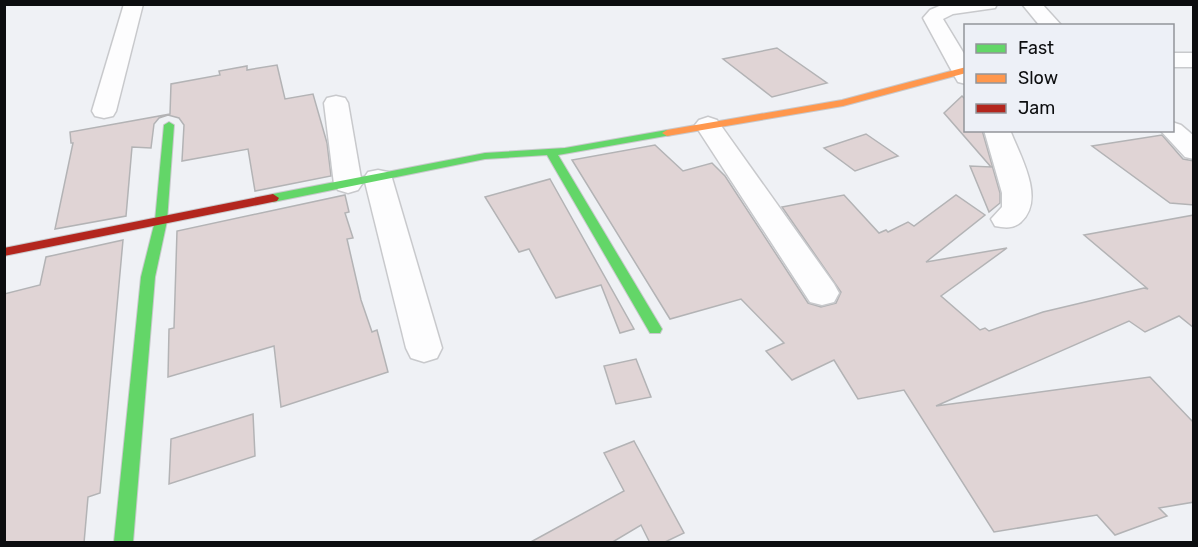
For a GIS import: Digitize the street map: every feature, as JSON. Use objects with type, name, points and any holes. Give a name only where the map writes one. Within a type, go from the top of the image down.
[{"type":"street","points":[[104,111],[134,4]]},
{"type":"street","points":[[1031,4],[1050,24]]},
{"type":"street","points":[[4,252],[486,156],[551,152],[843,103],[964,73],[933,18],[943,11],[986,5]]},
{"type":"street","points":[[1174,60],[1194,60]]},
{"type":"street","points":[[336,104],[424,348]]},
{"type":"street","points":[[123,543],[148,277],[161,221],[169,125]]},
{"type":"street","points":[[708,125],[822,293]]},
{"type":"street","points":[[998,132],[1018,198],[1016,210],[1006,219]]},
{"type":"street","points":[[1174,132],[1194,151]]},
{"type":"street","points":[[551,152],[655,329]]},
{"type":"building","points":[[777,48],[827,83],[772,97],[723,59]]},
{"type":"building","points":[[277,65],[285,99],[313,94],[327,143],[331,176],[255,191],[248,149],[182,161],[184,125],[179,118],[168,115],[159,118],[154,124],[151,148],[132,147],[126,216],[55,229],[73,143],[71,143],[70,132],[170,114],[171,84],[220,75],[219,71],[247,66],[247,70]]},
{"type":"building","points":[[962,96],[964,98],[964,132],[983,132],[1000,193],[1000,203],[989,212],[970,166],[991,167],[944,113]]},
{"type":"building","points":[[866,134],[898,156],[855,171],[824,148]]},
{"type":"building","points":[[1162,135],[1183,159],[1194,161],[1194,205],[1170,203],[1092,146]]},
{"type":"building","points":[[655,145],[683,171],[712,163],[725,176],[808,303],[821,307],[836,303],[841,292],[782,207],[844,195],[879,233],[886,230],[888,232],[908,222],[914,226],[956,195],[985,215],[926,262],[1007,248],[941,296],[980,330],[985,328],[989,331],[1043,312],[1144,288],[1148,289],[1084,235],[1194,215],[1194,328],[1179,316],[1145,332],[1129,321],[936,406],[1150,377],[1194,423],[1194,502],[1159,508],[1167,516],[1115,535],[1097,515],[994,532],[904,390],[858,399],[834,360],[792,380],[766,351],[784,343],[741,299],[670,319],[572,160]]},
{"type":"building","points":[[550,179],[634,329],[620,333],[601,285],[556,298],[529,249],[519,252],[485,197]]},
{"type":"building","points":[[345,195],[349,212],[345,213],[353,238],[347,239],[361,300],[372,332],[377,330],[388,372],[281,407],[274,346],[168,377],[169,329],[174,328],[177,231]]},
{"type":"building","points":[[123,240],[100,493],[88,497],[84,543],[4,543],[4,294],[40,285],[46,257]]},
{"type":"building","points":[[636,359],[651,397],[616,404],[604,366]]},
{"type":"building","points":[[253,414],[255,456],[169,484],[171,439]]},
{"type":"building","points":[[634,441],[684,533],[663,543],[650,543],[641,525],[611,543],[529,543],[624,491],[604,453]]},
{"type":"traffic: fast","points":[[123,542],[148,277],[161,221],[169,125]]},
{"type":"traffic: fast","points":[[273,198],[485,156],[565,151],[667,133]]},
{"type":"traffic: fast","points":[[551,152],[655,329]]},
{"type":"traffic: slow","points":[[667,133],[843,103],[964,71]]},
{"type":"traffic: jam","points":[[4,252],[273,198]]}]
